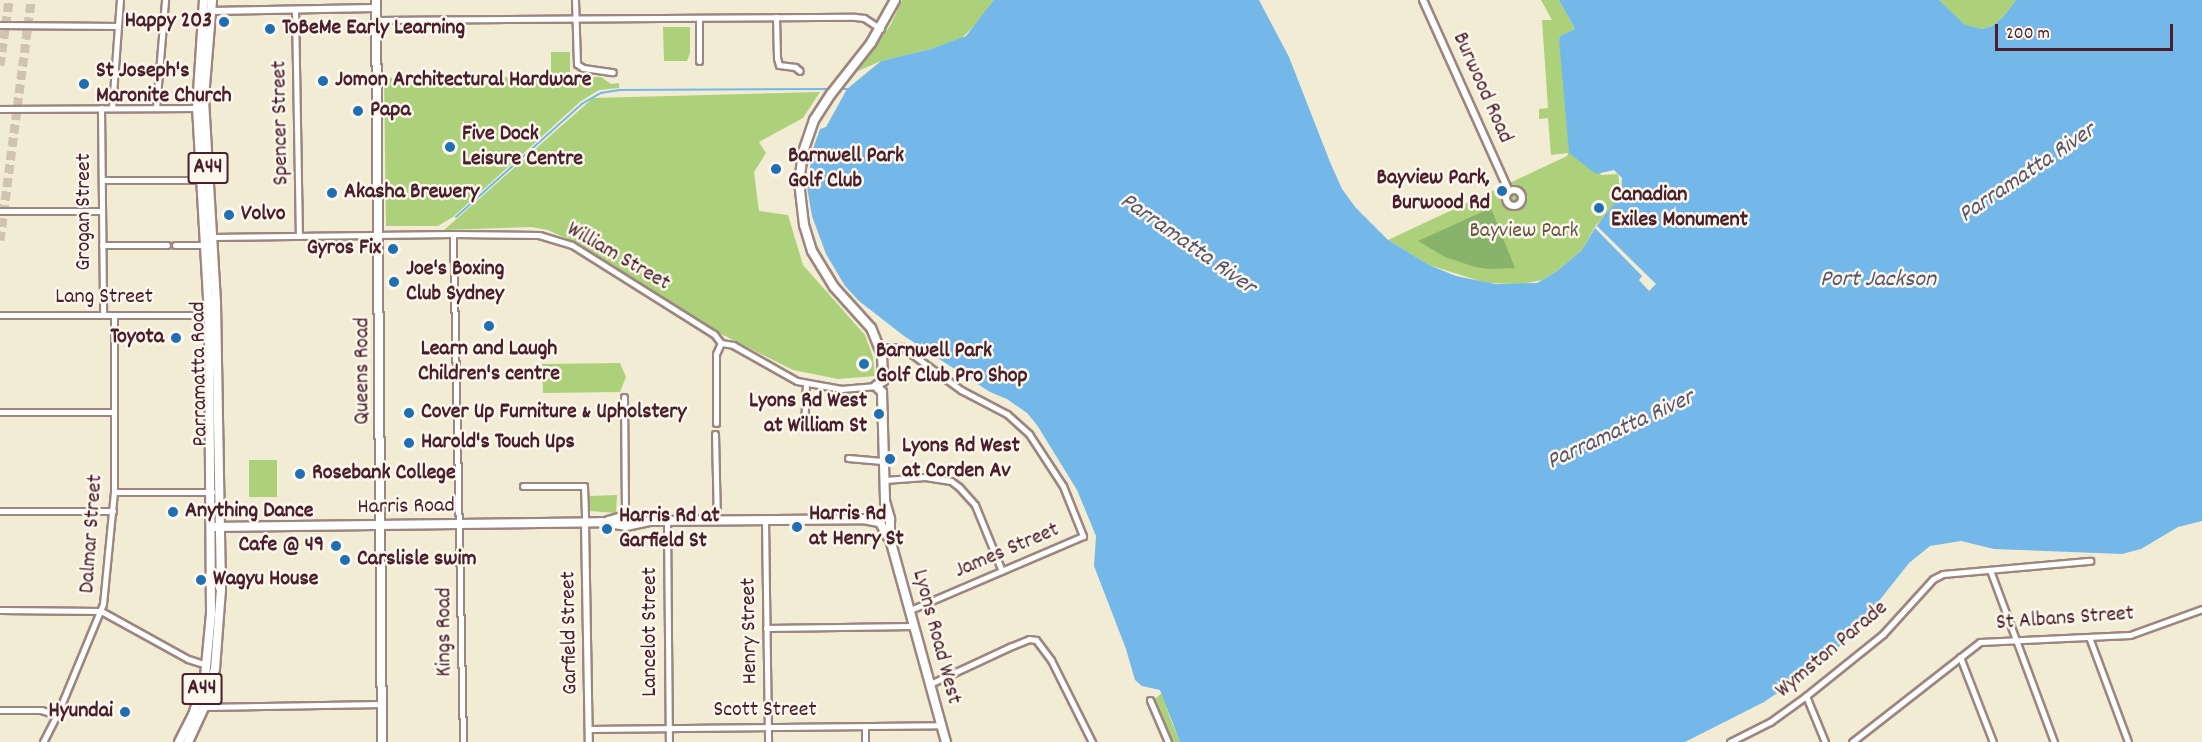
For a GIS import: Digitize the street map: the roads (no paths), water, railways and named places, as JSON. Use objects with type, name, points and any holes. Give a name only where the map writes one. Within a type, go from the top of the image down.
[{"type":"main road","name":"Parramatta Road","points":[[179,742],[193,715],[207,666],[216,527],[212,492],[209,315],[197,108],[204,0]]},
{"type":"main road","name":"Parramatta Road","points":[[188,742],[204,707],[219,645],[212,237],[204,98],[212,0]]},
{"type":"main road","points":[[883,519],[885,461],[880,347],[868,323],[826,276],[812,251],[804,225],[799,182],[802,152],[814,120],[839,83],[881,29],[895,0]]},
{"type":"main road","name":"Queens Road","points":[[376,4],[380,235],[382,742]]},
{"type":"main road","name":"Harris Road","points":[[216,527],[585,523],[625,520],[883,519]]},
{"type":"main road","name":"Lyons Road West","points":[[883,519],[946,742]]},
{"type":"street","points":[[112,108],[120,0]]},
{"type":"street","points":[[156,108],[165,0]]},
{"type":"street","points":[[575,0],[577,64],[583,68],[613,72]]},
{"type":"street","name":"Burwood Road","points":[[1423,0],[1509,191]]},
{"type":"street","points":[[211,11],[376,4]]},
{"type":"street","name":"Spencer Street","points":[[295,9],[299,236]]},
{"type":"street","points":[[776,17],[779,65],[795,67],[800,71]]},
{"type":"street","points":[[376,20],[855,17],[864,18],[881,29]]},
{"type":"street","points":[[699,18],[699,61]]},
{"type":"street","points":[[0,25],[118,26]]},
{"type":"street","name":"Grogan Street","points":[[101,108],[103,315]]},
{"type":"street","points":[[0,109],[197,108]]},
{"type":"street","points":[[102,180],[201,180]]},
{"type":"street","points":[[0,211],[102,211]]},
{"type":"street","name":"Kings Road","points":[[453,234],[462,742]]},
{"type":"street","name":"William Street","points":[[212,237],[526,234],[572,245],[714,334],[721,343],[733,345],[778,372],[806,384],[841,389],[881,386]]},
{"type":"street","points":[[102,245],[167,245]]},
{"type":"street","points":[[175,245],[205,245]]},
{"type":"street","name":"Lang Street","points":[[0,315],[209,315]]},
{"type":"street","name":"Dalmar Street","points":[[43,742],[57,715],[101,611],[114,492],[114,315]]},
{"type":"street","points":[[716,423],[716,354],[721,343]]},
{"type":"street","name":"James Street","points":[[880,347],[902,347],[961,390],[1007,414],[1029,434],[1063,486],[1083,536],[910,610]]},
{"type":"street","points":[[804,428],[806,384]]},
{"type":"street","points":[[624,397],[625,520]]},
{"type":"street","points":[[0,412],[113,412]]},
{"type":"street","points":[[716,434],[717,521]]},
{"type":"street","points":[[848,458],[885,461]]},
{"type":"street","points":[[885,480],[925,477],[951,481],[959,487],[975,505],[1002,571]]},
{"type":"street","points":[[523,486],[584,486],[585,523]]},
{"type":"street","points":[[114,492],[212,492]]},
{"type":"street","points":[[0,511],[113,511]]},
{"type":"street","name":"Henry Street","points":[[765,520],[768,742]]},
{"type":"street","name":"Lancelot Street","points":[[667,521],[669,742]]},
{"type":"street","name":"Garfield Street","points":[[585,523],[589,742]]},
{"type":"street","name":"Wymston Parade","points":[[1730,742],[1770,722],[1806,696],[1883,634],[1933,579],[1953,572],[2090,561]]},
{"type":"street","points":[[1990,570],[2054,742]]},
{"type":"street","name":"St Albans Street","points":[[1852,742],[1980,642],[2130,635],[2202,609]]},
{"type":"street","points":[[0,610],[101,611],[188,659],[207,666]]},
{"type":"street","points":[[766,628],[914,626]]},
{"type":"street","points":[[2089,637],[2128,742]]},
{"type":"street","points":[[930,684],[1012,646],[1029,639],[1036,640],[1051,660],[1092,742]]},
{"type":"street","points":[[1960,657],[1993,742]]},
{"type":"street","points":[[1806,696],[1825,742]]},
{"type":"street","points":[[1150,700],[1168,742]]},
{"type":"street","points":[[204,707],[382,704]]},
{"type":"street","points":[[0,710],[41,710],[57,715]]},
{"type":"street","name":"Scott Street","points":[[589,729],[942,725]]},
{"type":"street","points":[[865,727],[865,742]]},
{"type":"water","name":"Port Jackson","points":[[994,0],[1259,0],[1289,57],[1342,189],[1356,208],[1388,240],[1429,265],[1456,276],[1495,284],[1537,283],[1556,272],[1582,250],[1595,228],[1621,195],[1622,178],[1614,170],[1596,174],[1569,153],[1559,39],[1560,36],[1575,29],[1559,0],[1939,0],[1965,25],[1982,29],[1992,26],[2003,17],[2016,0],[2202,0],[2202,521],[2178,527],[2141,549],[2122,554],[1994,549],[1961,541],[1930,546],[1909,563],[1852,635],[1818,666],[1764,702],[1685,742],[1180,742],[1160,690],[1142,686],[1135,680],[1126,649],[1094,566],[1096,536],[1077,490],[1037,425],[1027,413],[1007,399],[990,392],[904,336],[859,301],[845,286],[826,254],[812,216],[807,187],[813,149],[820,129],[826,127],[847,89],[881,61],[931,49],[966,36]]},
{"type":"waterway","points":[[456,217],[582,104],[601,93],[619,90],[831,89]]},
{"type":"waterway","points":[[839,89],[847,89]]},
{"type":"tunnel","points":[[0,65],[9,0]]},
{"type":"tunnel","points":[[0,240],[31,0]]},
{"type":"place","name":"Happy 203","points":[[224,22]]},
{"type":"place","name":"ToBeMe Early Learning","points":[[270,29]]},
{"type":"place","name":"Jomon Architectural Hardware","points":[[323,81]]},
{"type":"place","name":"St Joseph's Maronite Church","points":[[84,84]]},
{"type":"place","name":"Papa","points":[[358,111]]},
{"type":"place","name":"Five Dock Leisure Centre","points":[[450,147]]},
{"type":"place","name":"Barnwell Park Golf Club","points":[[776,169]]},
{"type":"place","name":"Bayview Park, Burwood Rd","points":[[1502,191]]},
{"type":"place","name":"Akasha Brewery","points":[[332,193]]},
{"type":"place","name":"Canadian Exiles Monument","points":[[1599,208]]},
{"type":"place","name":"Volvo","points":[[229,215]]},
{"type":"place","name":"Gyros Fix","points":[[393,249]]},
{"type":"place","name":"Joe's Boxing Club Sydney","points":[[394,282]]},
{"type":"place","name":"Learn and Laugh Children's centre","points":[[489,326]]},
{"type":"place","name":"Toyota","points":[[176,338]]},
{"type":"place","name":"Barnwell Park Golf Club Pro Shop","points":[[864,364]]},
{"type":"place","name":"Cover Up Furniture & Upholstery","points":[[409,413]]},
{"type":"place","name":"Lyons Rd West at William St","points":[[879,414]]},
{"type":"place","name":"Harold's Touch Ups","points":[[409,443]]},
{"type":"place","name":"Lyons Rd West at Corden Av","points":[[890,459]]},
{"type":"place","name":"Rosebank College","points":[[300,474]]},
{"type":"place","name":"Anything Dance","points":[[173,512]]},
{"type":"place","name":"Harris Rd at Henry St","points":[[797,527]]},
{"type":"place","name":"Harris Rd at Garfield St","points":[[607,529]]},
{"type":"place","name":"Cafe @ 49","points":[[336,546]]},
{"type":"place","name":"Carslisle swim","points":[[345,560]]},
{"type":"place","name":"Wagyu House","points":[[201,580]]},
{"type":"place","name":"Hyundai","points":[[125,712]]},
{"type":"water label","name":"Parramatta River","points":[[2028,174]]},
{"type":"water label","name":"Parramatta River","points":[[1187,245]]},
{"type":"water label","name":"Parramatta River","points":[[1621,431]]},
{"type":"park label","name":"Bayview Park","points":[[1524,232]]}]
